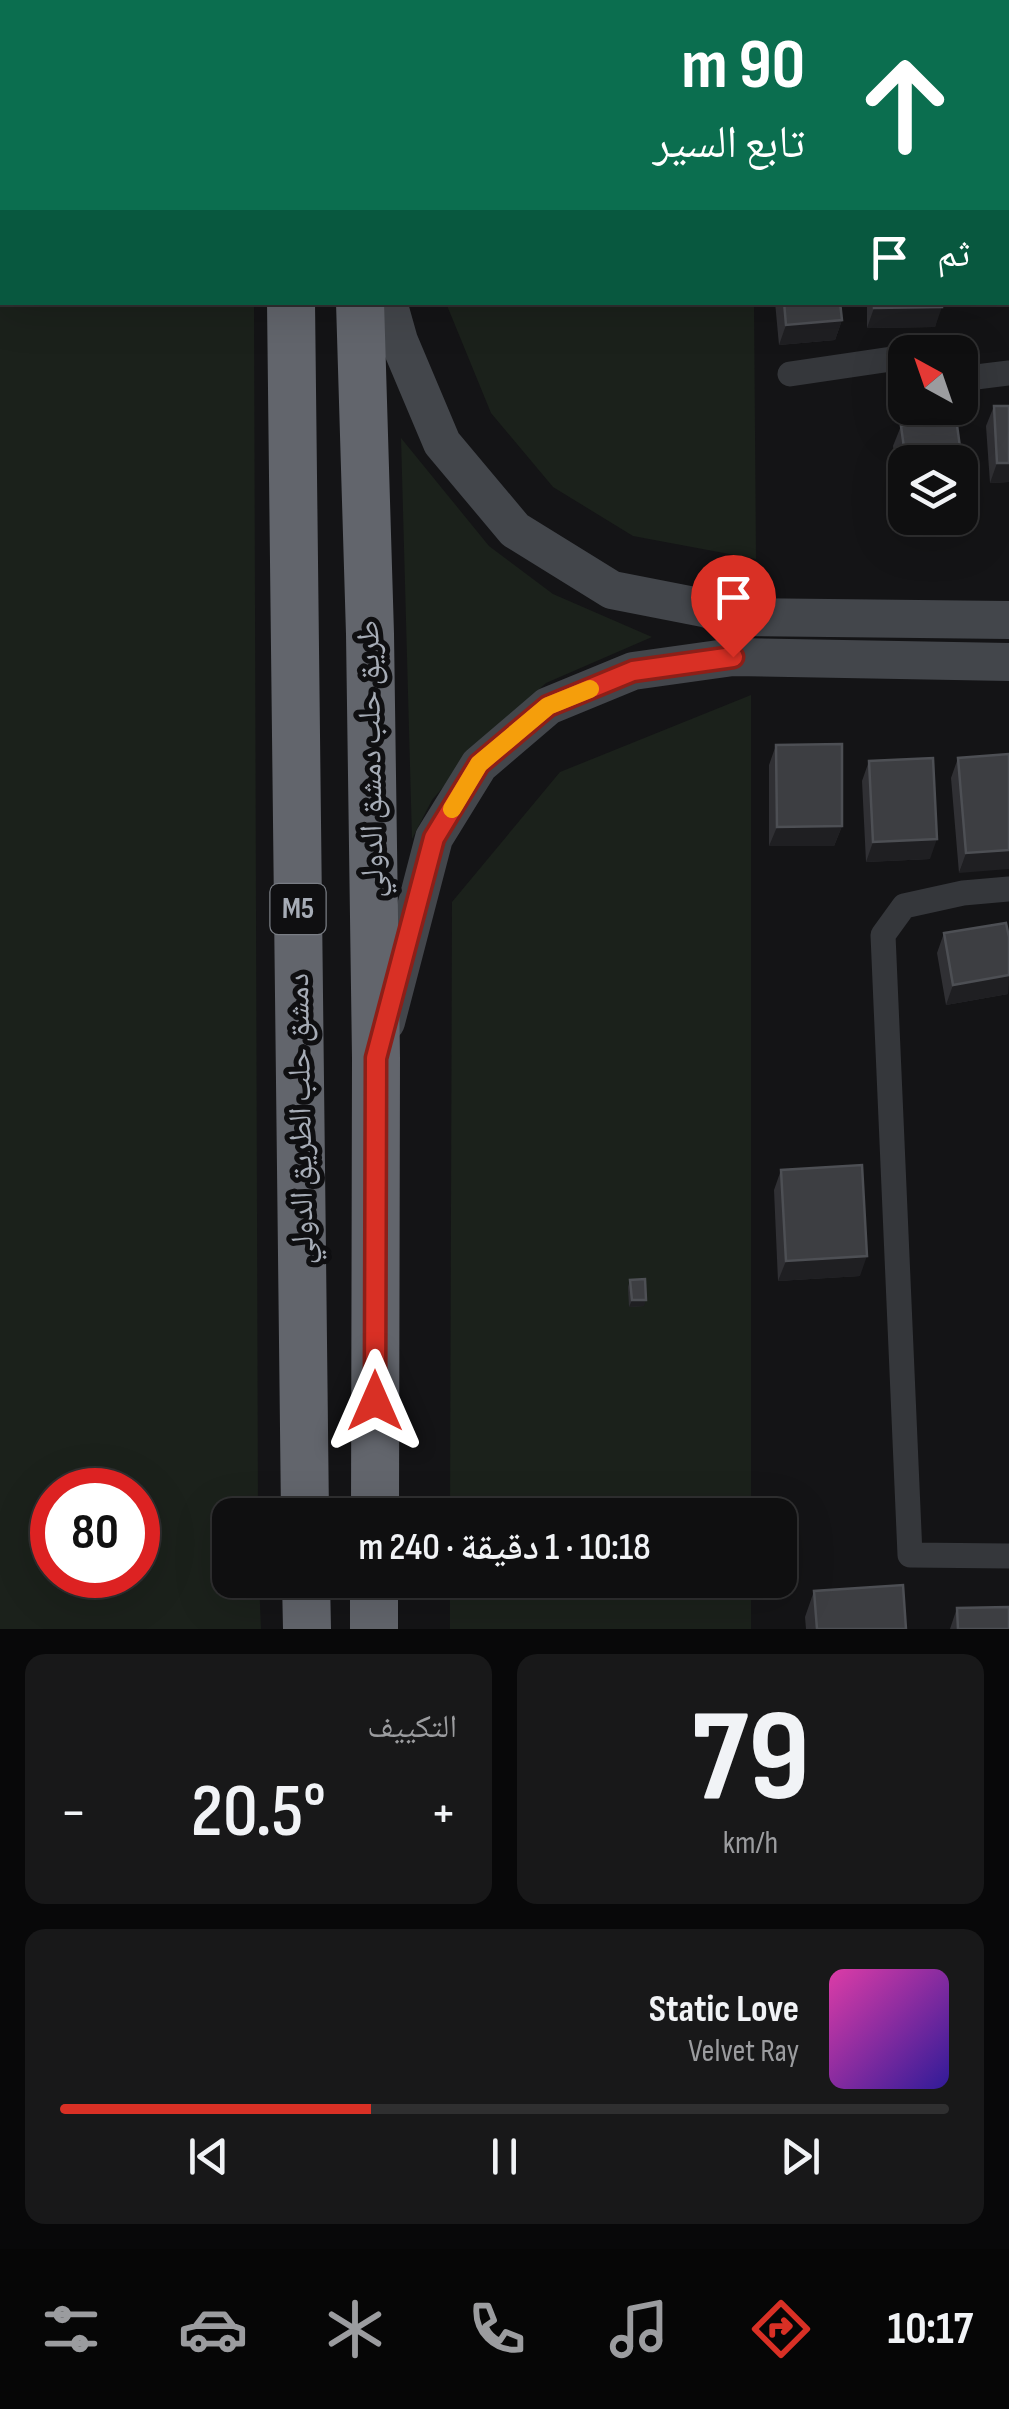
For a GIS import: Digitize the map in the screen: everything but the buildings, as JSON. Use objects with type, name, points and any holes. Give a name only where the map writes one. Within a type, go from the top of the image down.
[{"type":"highway","name":"دمشق حلب الطريق الدولي","points":[[292,305],[306,1498]]},
{"type":"highway","name":"طريق حلب دمشق الدولي","points":[[360,305],[376,1058],[374,1498]]},
{"type":"highway","points":[[306,1598],[307,1629]]},
{"type":"highway","points":[[374,1598],[374,1629]]},
{"type":"street","points":[[389,305],[399,341],[442,443],[515,530],[612,590],[734,617],[1009,620]]},
{"type":"street","points":[[790,374],[888,360]]},
{"type":"street","points":[[978,377],[1009,373]]},
{"type":"street","points":[[704,608],[704,660]]},
{"type":"street","points":[[376,1058],[434,838],[479,764],[548,706],[633,671],[733,657],[1009,662]]},
{"type":"street","points":[[1009,889],[963,893],[904,906],[883,935],[910,1556],[1009,1556]]},
{"type":"shaded area","points":[[0,305],[254,305],[258,1498],[212,1498],[212,1598],[260,1598],[261,1629],[0,1629]]},
{"type":"shaded area","points":[[447,305],[754,305],[756,559],[633,536],[553,487],[491,413]]},
{"type":"shaded area","points":[[401,438],[489,546],[553,594],[652,637],[546,683],[485,739],[432,800],[412,839]]},
{"type":"shaded area","points":[[751,695],[751,1498],[450,1498],[452,902],[560,772]]},
{"type":"shaded area","points":[[450,1598],[751,1598],[751,1629],[450,1629]]},
{"type":"slow traffic","points":[[452,809],[479,764],[548,706],[590,689]]},
{"type":"route","points":[[375,1401],[376,1058],[434,838],[479,764],[548,706],[633,671],[733,657]]}]
